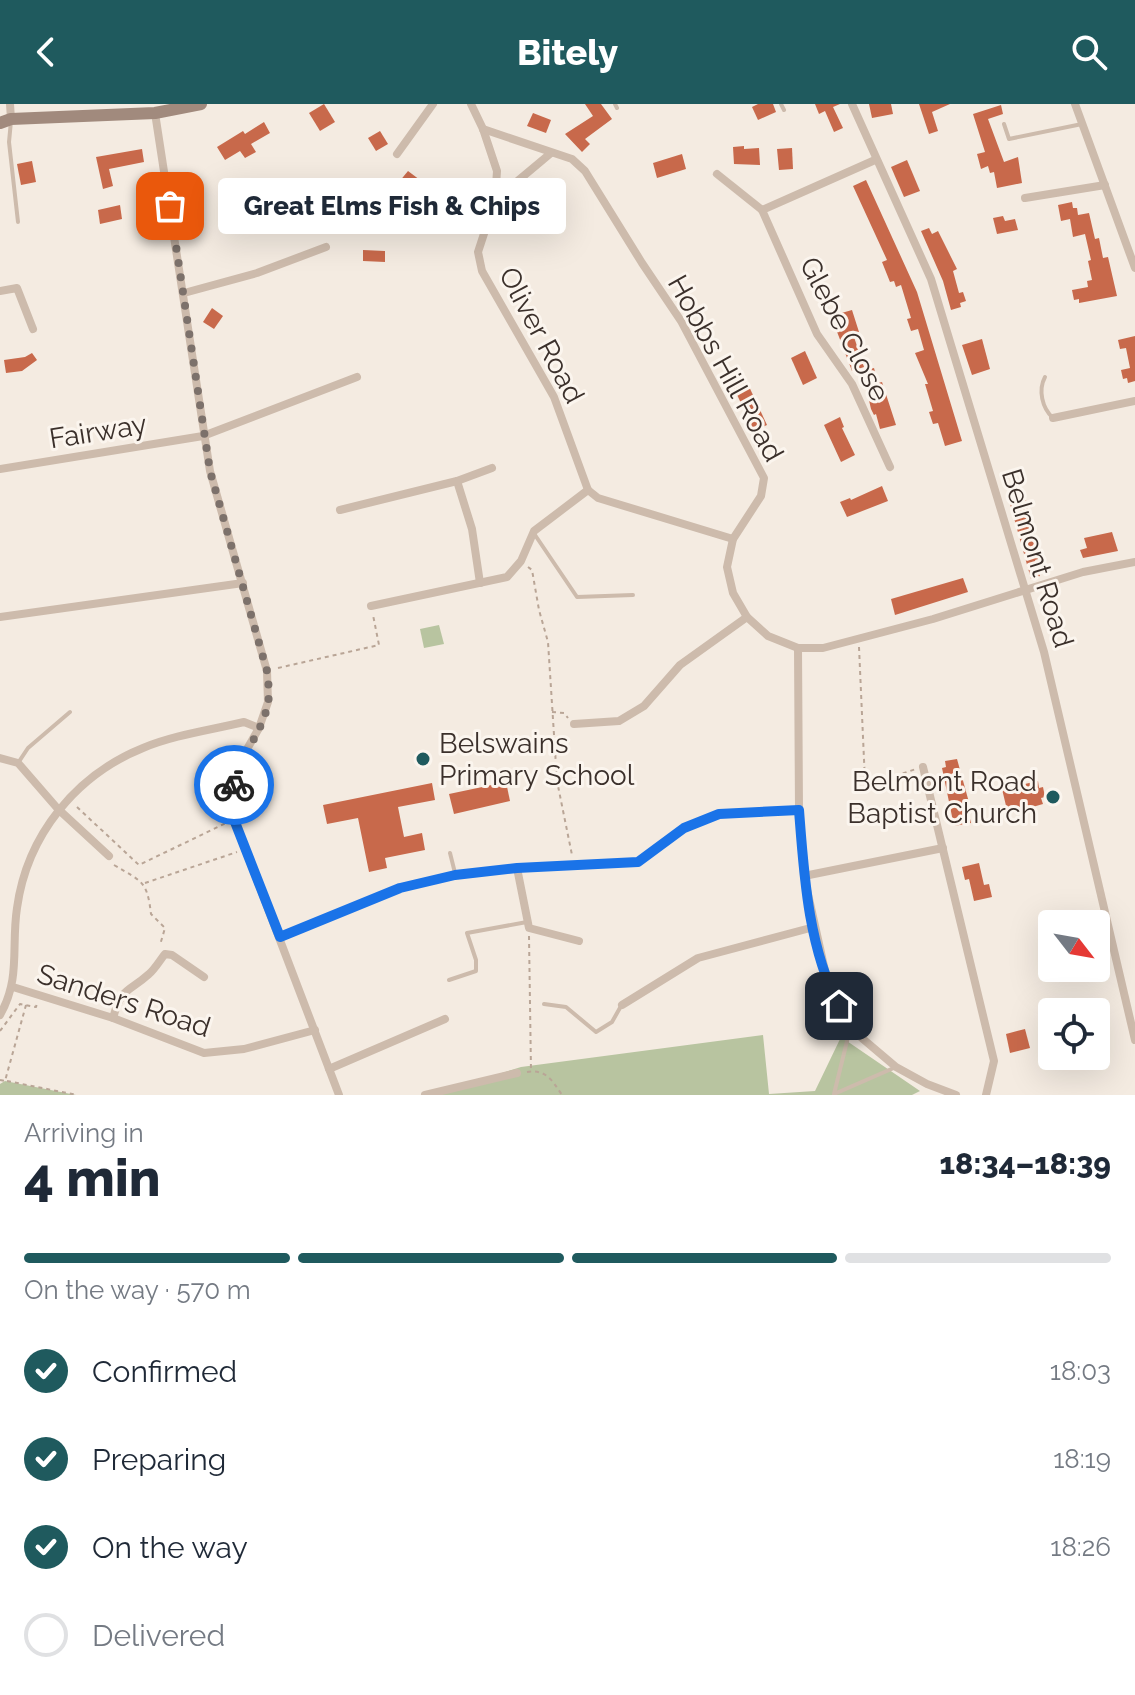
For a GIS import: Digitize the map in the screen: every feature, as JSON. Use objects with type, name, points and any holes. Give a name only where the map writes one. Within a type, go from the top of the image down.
[{"type":"street","points":[[10,104],[6,121],[155,113],[201,104]]},
{"type":"street","name":"Oliver Road","points":[[471,104],[497,171],[495,200],[478,252],[482,271],[554,397],[588,490]]},
{"type":"street","name":"Belmont Road","points":[[852,104],[931,279],[1044,652],[1135,1040]]},
{"type":"street","points":[[1075,104],[1135,268]]},
{"type":"street","points":[[397,154],[433,108]]},
{"type":"street","points":[[155,113],[210,471],[267,671],[268,702],[259,728],[238,765],[233,791],[234,819],[339,1095]]},
{"type":"street","points":[[483,129],[551,153]]},
{"type":"street","points":[[495,200],[551,153]]},
{"type":"street","name":"Hobbs Hill Road","points":[[551,153],[572,159],[585,171],[681,321],[764,478],[761,496],[733,539],[727,567],[733,593],[747,617],[768,636],[798,648],[823,648],[933,619],[1083,572],[1135,562]]},
{"type":"street","points":[[762,210],[875,160]]},
{"type":"street","name":"Glebe Close","points":[[717,174],[762,210],[817,334],[852,384],[890,467]]},
{"type":"street","points":[[1025,198],[1105,185]]},
{"type":"street","points":[[184,293],[257,273],[326,247]]},
{"type":"street","points":[[0,291],[17,288],[33,329]]},
{"type":"street","name":"Fairway","points":[[0,469],[203,436],[357,377]]},
{"type":"street","points":[[1053,418],[1135,401]]},
{"type":"street","points":[[340,510],[457,481],[492,468]]},
{"type":"street","points":[[457,481],[472,529],[480,583]]},
{"type":"street","points":[[371,606],[507,577],[521,561],[533,533],[588,490],[598,498],[733,539]]},
{"type":"street","points":[[0,617],[243,583]]},
{"type":"street","points":[[574,724],[619,721],[644,706],[680,665],[747,617]]},
{"type":"street","points":[[798,648],[799,810],[804,876],[828,984],[850,1028],[896,1067],[956,1095]]},
{"type":"street","points":[[0,1015],[13,987],[17,908],[24,876],[38,840],[58,809],[104,767],[145,747],[244,722],[259,728]]},
{"type":"street","points":[[0,758],[18,763],[58,809],[108,856]]},
{"type":"street","points":[[923,767],[994,1061],[986,1095]]},
{"type":"street","points":[[280,937],[400,888],[455,875],[517,868],[638,862],[684,828],[719,814],[799,810]]},
{"type":"street","points":[[804,876],[943,848]]},
{"type":"street","points":[[517,868],[528,925],[579,941]]},
{"type":"street","points":[[622,1005],[698,958],[814,927]]},
{"type":"street","points":[[113,1018],[117,1003],[127,988],[149,974],[165,954],[172,955],[204,977]]},
{"type":"street","name":"Sanders Road","points":[[13,987],[113,1018],[204,1053],[244,1049],[315,1030]]},
{"type":"street","points":[[329,1069],[445,1019]]},
{"type":"street","points":[[425,1095],[517,1073]]},
{"type":"lane","points":[[781,104],[784,110]]},
{"type":"lane","points":[[6,121],[18,222]]},
{"type":"lane","points":[[1004,124],[1009,139],[1083,124]]},
{"type":"lane","points":[[1045,377],[1041,387],[1045,407],[1053,418]]},
{"type":"lane","points":[[533,533],[577,597],[633,595]]},
{"type":"lane","points":[[18,763],[28,748],[70,712]]},
{"type":"lane","points":[[450,853],[455,875]]},
{"type":"lane","points":[[449,980],[476,971],[476,960],[467,933],[528,925]]},
{"type":"lane","points":[[544,1004],[566,1007],[596,1032],[612,1022],[616,1010],[622,1005]]},
{"type":"lane","points":[[850,1028],[834,1094],[896,1067]]},
{"type":"path","points":[[521,561],[532,570],[548,642],[557,781],[574,865]]},
{"type":"path","points":[[267,671],[379,645],[371,606]]},
{"type":"path","points":[[859,638],[865,782],[868,785],[923,767]]},
{"type":"path","points":[[552,712],[564,713],[574,724]]},
{"type":"path","points":[[68,798],[139,865],[234,819]]},
{"type":"path","points":[[144,883],[246,849]]},
{"type":"path","points":[[108,856],[108,862],[144,883],[151,914],[165,928],[159,944],[165,954]]},
{"type":"path","points":[[528,925],[531,1071]]},
{"type":"path","points":[[0,1031],[20,1004],[26,1005],[5,1081]]},
{"type":"path","points":[[517,1073],[531,1071],[550,1076],[562,1095]]},
{"type":"path","points":[[0,1080],[77,1095]]},
{"type":"green space","points":[[439,625],[444,644],[424,648],[420,629]]},
{"type":"green space","points":[[763,1035],[769,1094],[815,1091],[841,1037],[920,1091],[912,1095],[431,1095],[521,1067]]},
{"type":"green space","points":[[5,1081],[76,1095],[0,1095],[0,1084]]},
{"type":"building","points":[[324,104],[335,122],[320,131],[309,113]]},
{"type":"building","points":[[585,104],[601,104],[612,119],[585,139],[590,144],[582,152],[565,134],[593,116]]},
{"type":"building","points":[[773,104],[776,112],[758,120],[752,107]]},
{"type":"building","points":[[815,104],[840,104],[833,107],[843,128],[834,132],[825,111],[819,114]]},
{"type":"building","points":[[869,104],[891,104],[893,114],[872,118]]},
{"type":"building","points":[[919,104],[950,104],[932,112],[938,131],[929,134]]},
{"type":"building","points":[[1001,105],[1003,114],[988,119],[1004,162],[1018,157],[1022,183],[997,188],[994,172],[990,173],[988,166],[981,169],[977,154],[985,152],[973,114]]},
{"type":"building","points":[[533,113],[551,120],[546,133],[527,126]]},
{"type":"building","points":[[264,122],[270,133],[251,144],[256,152],[245,158],[240,151],[225,160],[217,147]]},
{"type":"building","points":[[380,131],[388,144],[376,151],[368,138]]},
{"type":"building","points":[[744,146],[744,149],[759,148],[760,165],[734,164],[733,147]]},
{"type":"building","points":[[792,148],[793,169],[779,170],[777,149]]},
{"type":"building","points":[[142,149],[144,162],[109,169],[113,186],[103,189],[96,157]]},
{"type":"building","points":[[682,154],[686,169],[657,178],[653,163]]},
{"type":"building","points":[[907,160],[920,191],[904,197],[891,167]]},
{"type":"building","points":[[32,161],[36,182],[21,185],[17,164]]},
{"type":"building","points":[[408,171],[420,180],[407,198],[394,188]]},
{"type":"building","points":[[866,180],[917,292],[962,441],[945,446],[938,423],[933,424],[929,412],[933,411],[925,384],[928,384],[915,353],[924,350],[918,329],[911,331],[907,319],[911,318],[901,285],[896,287],[894,281],[890,282],[882,262],[887,260],[853,186]]},
{"type":"building","points":[[1072,202],[1078,215],[1089,213],[1103,258],[1108,257],[1117,296],[1079,303],[1079,299],[1074,300],[1072,290],[1088,287],[1087,281],[1092,280],[1085,234],[1073,237],[1070,219],[1061,221],[1058,205]]},
{"type":"building","points":[[120,205],[122,219],[100,224],[98,210]]},
{"type":"building","points":[[1003,216],[1005,221],[1015,219],[1018,230],[997,234],[993,218]]},
{"type":"building","points":[[929,228],[932,234],[938,231],[957,269],[953,271],[959,293],[963,292],[966,301],[960,303],[961,307],[951,310],[943,281],[921,231]]},
{"type":"building","points":[[363,250],[385,251],[385,262],[363,261]]},
{"type":"building","points":[[212,308],[223,316],[214,329],[203,322]]},
{"type":"building","points":[[852,310],[859,332],[853,334],[864,367],[852,371],[831,316]]},
{"type":"building","points":[[1135,336],[1135,381],[1128,383],[1127,378],[1123,379],[1121,370],[1130,368],[1126,348],[1120,349],[1118,340]]},
{"type":"building","points":[[982,339],[990,369],[972,375],[962,345]]},
{"type":"building","points":[[805,351],[817,378],[803,385],[791,358]]},
{"type":"building","points":[[32,353],[37,360],[22,371],[6,373],[4,360]]},
{"type":"building","points":[[874,368],[878,383],[882,382],[896,425],[880,429],[865,383],[861,384],[858,372]]},
{"type":"building","points":[[745,378],[767,425],[754,431],[732,384]]},
{"type":"building","points":[[840,417],[855,455],[841,462],[824,425]]},
{"type":"building","points":[[882,486],[888,501],[847,517],[840,502]]},
{"type":"building","points":[[1020,497],[1022,502],[1026,500],[1041,558],[1035,560],[1040,576],[1031,579],[1009,500]]},
{"type":"building","points":[[1112,532],[1118,551],[1083,558],[1080,550],[1087,548],[1084,538]]},
{"type":"building","points":[[963,578],[968,592],[895,615],[891,599]]},
{"type":"building","points":[[957,759],[970,806],[967,807],[971,823],[954,826],[942,768],[946,767],[945,761]]},
{"type":"building","points":[[1038,781],[1039,788],[1043,787],[1043,804],[1008,814],[1002,789]]},
{"type":"building","points":[[506,782],[510,801],[454,814],[449,794]]},
{"type":"building","points":[[432,783],[435,800],[398,807],[404,837],[422,833],[425,850],[385,858],[387,868],[369,872],[358,818],[327,824],[323,805]]},
{"type":"building","points":[[979,863],[984,885],[989,884],[992,897],[974,901],[969,879],[965,880],[962,867]]},
{"type":"building","points":[[1025,1029],[1030,1048],[1010,1053],[1006,1034]]},
{"type":"way so far","points":[[170,206],[210,471],[267,671],[268,702],[259,728],[238,765],[234,785]]},
{"type":"place","name":"Great Elms Fish & Chips","points":[[170,206]]},
{"type":"place","name":"Belswains Primary School","points":[[423,759]]},
{"type":"place","name":"Belmont Road Baptist Church","points":[[1053,797]]},
{"type":"route","points":[[234,785],[233,817],[280,937],[400,888],[455,875],[517,868],[638,862],[684,828],[719,814],[799,810],[804,876],[814,927],[828,984],[839,1006]]}]
